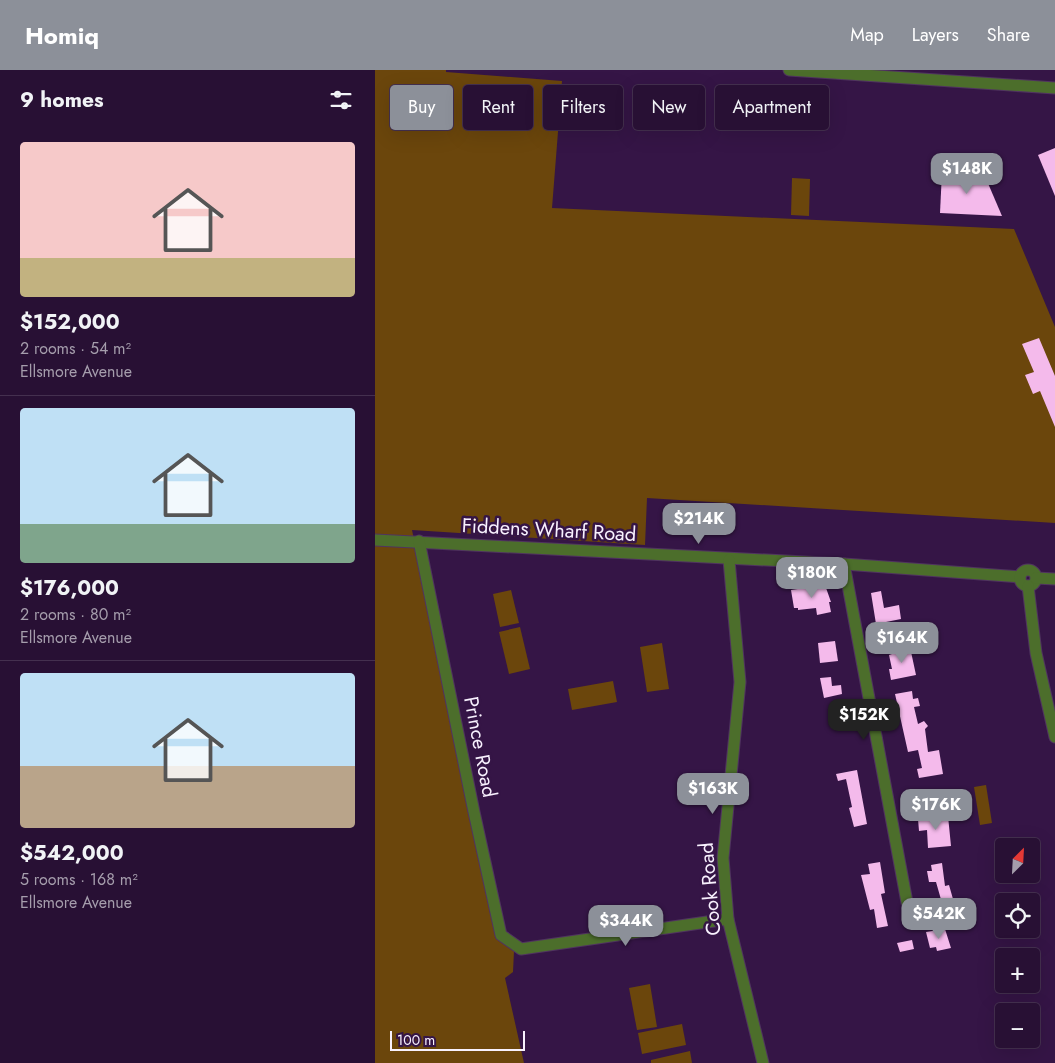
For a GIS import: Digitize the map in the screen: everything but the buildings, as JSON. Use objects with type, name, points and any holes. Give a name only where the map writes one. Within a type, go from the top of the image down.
[{"type":"street","points":[[789,70],[1055,88]]},
{"type":"street","name":"Fiddens Wharf Road","points":[[375,540],[970,572],[1020,577],[1022,584],[1032,582]]},
{"type":"street","name":"Prince Road","points":[[419,542],[501,936],[521,949],[728,919]]},
{"type":"street","name":"Cook Road","points":[[729,560],[740,682],[723,858],[728,919],[763,1063]]},
{"type":"street","points":[[844,564],[909,913]]},
{"type":"street","points":[[1055,579],[1032,582],[1036,653],[1055,737]]},
{"type":"shaded area","points":[[375,70],[446,70],[446,72],[562,81],[562,85],[543,85],[543,130],[558,130],[552,208],[1014,229],[1055,327],[1055,523],[647,498],[645,545],[412,530],[490,913],[496,914],[497,932],[500,940],[514,951],[513,972],[505,978],[524,1063],[375,1063]]},
{"type":"shaded area","points":[[792,178],[810,179],[809,216],[791,215]]},
{"type":"shaded area","points":[[511,590],[519,623],[500,627],[493,594]]},
{"type":"shaded area","points":[[520,627],[530,669],[509,674],[499,632]]},
{"type":"shaded area","points":[[662,643],[669,689],[647,692],[640,647]]},
{"type":"shaded area","points":[[613,681],[617,702],[572,710],[568,689]]},
{"type":"shaded area","points":[[986,785],[992,823],[980,825],[974,787]]},
{"type":"shaded area","points":[[650,984],[657,1027],[637,1030],[629,988]]},
{"type":"shaded area","points":[[682,1024],[686,1045],[642,1054],[638,1033]]},
{"type":"shaded area","points":[[690,1051],[692,1063],[651,1063],[651,1060]]}]
